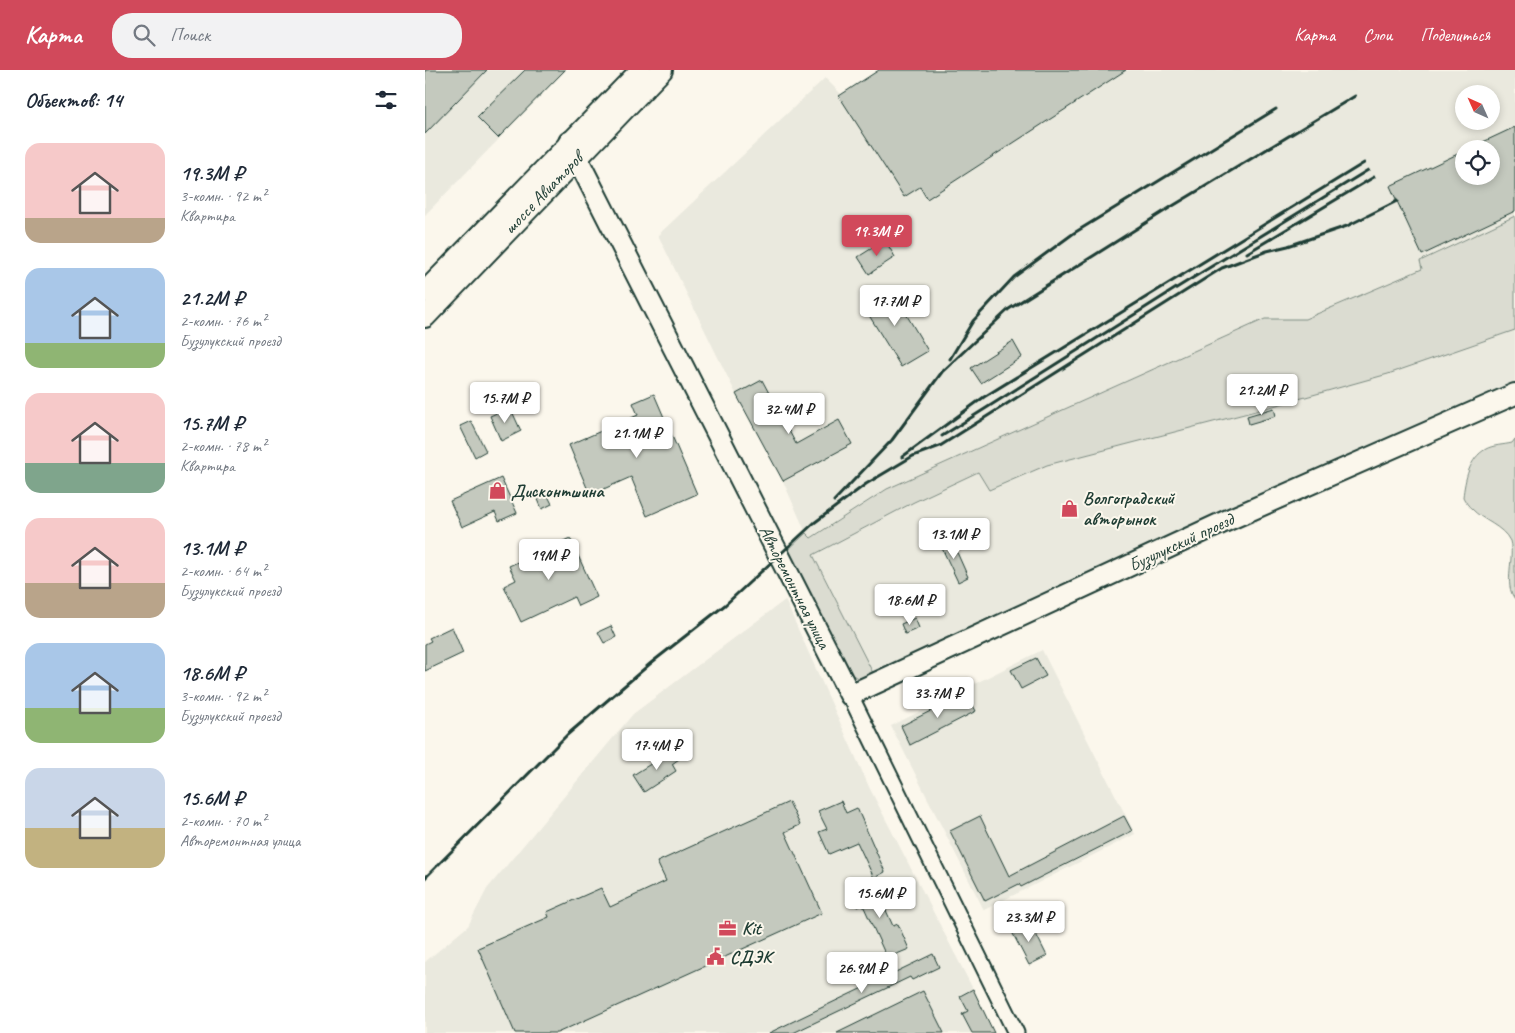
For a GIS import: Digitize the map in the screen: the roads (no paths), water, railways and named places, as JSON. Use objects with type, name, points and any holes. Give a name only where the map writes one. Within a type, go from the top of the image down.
[{"type":"main road","name":"шоссе Авиаторов","points":[[425,317],[641,70]]},
{"type":"main road","name":"шоссе Авиаторов","points":[[425,292],[573,150],[662,70]]},
{"type":"main road","name":"Авторемонтная улица","points":[[573,150],[850,695]]},
{"type":"main road","name":"Бузулукский проезд","points":[[850,695],[1228,520],[1515,394]]},
{"type":"street","name":"Авторемонтная улица","points":[[850,695],[1016,1033]]},
{"type":"railway","points":[[834,501],[892,440],[942,372],[1009,309],[1171,207],[1355,96]]},
{"type":"railway","points":[[950,359],[973,321],[1014,277],[1074,233],[1276,109]]},
{"type":"railway","points":[[902,457],[984,397],[1364,163]]},
{"type":"railway","points":[[942,436],[1368,170]]},
{"type":"railway","points":[[1247,253],[1374,177]]},
{"type":"railway","points":[[425,878],[567,735],[651,663],[725,605],[814,523],[866,484],[913,456],[940,446],[1222,268],[1267,251],[1347,226],[1397,201]]},
{"type":"place","name":"Дисконтшина","points":[[497,491]]},
{"type":"place","name":"Волгоградский авторынок","points":[[1069,508]]},
{"type":"place","name":"Kit","points":[[728,928]]},
{"type":"place","name":"СДЭК","points":[[716,957]]}]
